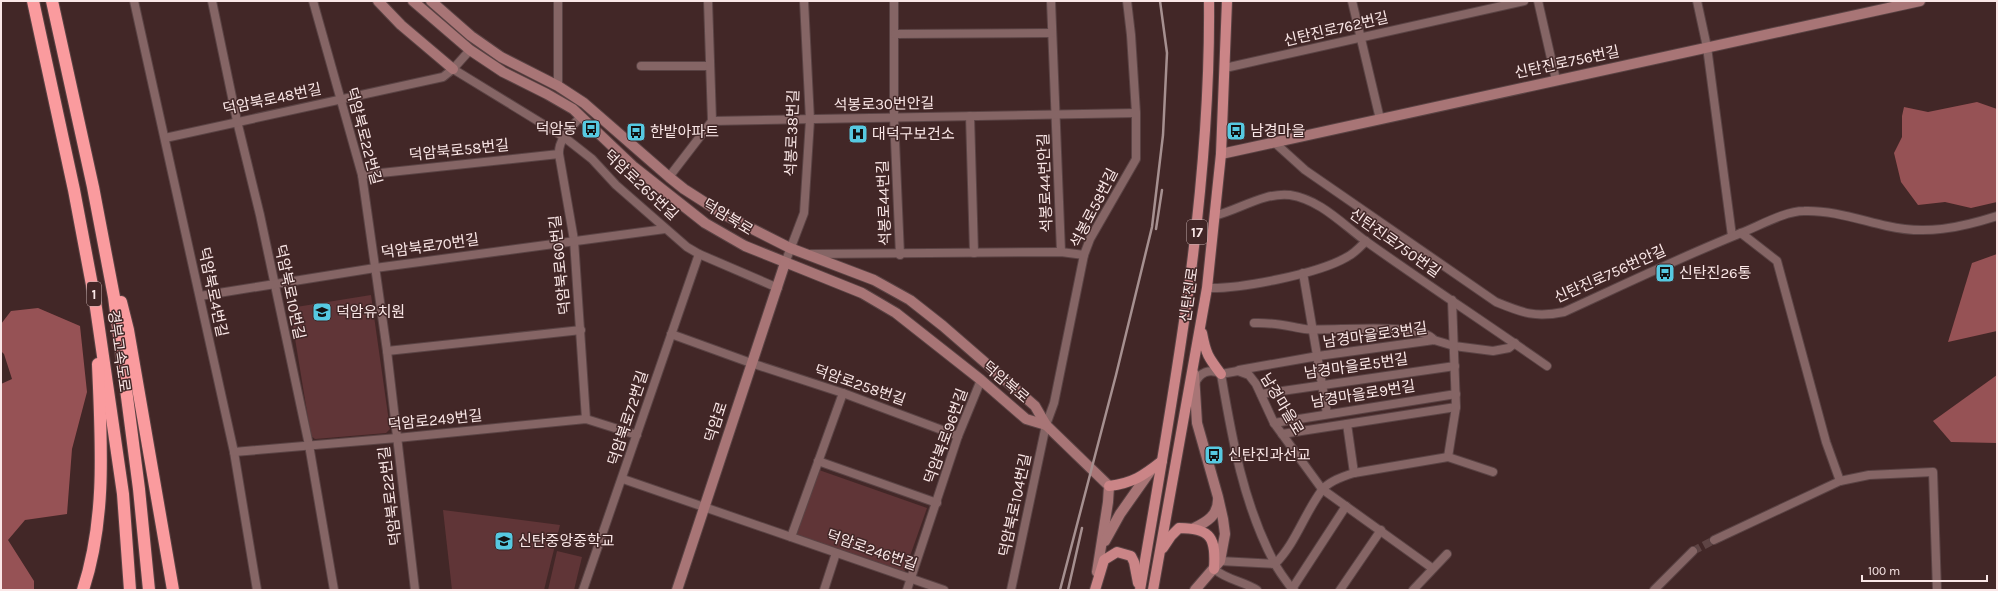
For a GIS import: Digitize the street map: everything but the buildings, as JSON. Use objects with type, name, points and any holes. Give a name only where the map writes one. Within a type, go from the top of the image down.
[{"type":"highway","name":"경부고속도로","points":[[33,1],[74,190],[91,277],[123,494],[130,590]]},
{"type":"highway","name":"경부고속도로","points":[[52,1],[93,187],[114,297],[139,490],[149,590]]},
{"type":"highway","points":[[93,187],[128,330],[173,590]]},
{"type":"highway","points":[[83,590],[96,536],[102,467],[97,348],[91,277]]},
{"type":"main road","name":"신탄진로","points":[[1139,590],[1162,461],[1200,211],[1208,69],[1209,1]]},
{"type":"main road","name":"신탄진로","points":[[1153,590],[1207,288],[1221,154],[1227,1]]},
{"type":"main road","points":[[1200,326],[1205,352],[1210,361],[1221,374]]},
{"type":"main road","points":[[1109,486],[1128,483],[1143,476],[1162,461]]},
{"type":"main road","points":[[1160,553],[1170,536],[1179,528],[1194,528],[1209,537],[1215,548],[1219,562]]},
{"type":"main road","points":[[1094,590],[1104,560],[1117,552],[1131,556],[1137,574],[1139,590]]},
{"type":"street","name":"덕암북로4번길","points":[[134,1],[234,452],[257,590]]},
{"type":"street","name":"덕암북로10번길","points":[[212,1],[237,121],[260,215],[308,445],[334,590]]},
{"type":"street","name":"덕암북로22번길","points":[[313,1],[339,98],[362,174],[387,351],[415,590]]},
{"type":"street","name":"덕암로265번길","points":[[378,1],[401,25],[453,69],[564,137],[592,160],[616,185],[665,229],[699,254],[778,288]]},
{"type":"street","name":"덕암북로","points":[[413,1],[470,50],[503,72],[547,94],[572,109],[634,167],[705,223],[745,246],[785,263],[804,268],[862,293],[896,313],[981,380],[1026,419],[1046,425]]},
{"type":"street","name":"덕암북로","points":[[431,1],[470,36],[501,57],[558,86],[584,103],[669,178],[724,214],[790,248],[874,280],[910,300],[943,326],[1035,406],[1046,425],[1109,486]]},
{"type":"street","points":[[558,1],[558,86]]},
{"type":"street","points":[[669,178],[712,121],[708,1]]},
{"type":"street","name":"석봉로38번길","points":[[785,263],[804,213],[810,120],[804,1]]},
{"type":"street","name":"석봉로44번길","points":[[809,254],[900,255],[894,117],[894,1]]},
{"type":"street","points":[[1051,1],[1056,114]]},
{"type":"street","name":"석봉로58번길","points":[[1046,425],[1054,402],[1084,255],[1090,239],[1136,158],[1136,113],[1131,35],[1127,1]]},
{"type":"street","points":[[1352,1],[1380,119]]},
{"type":"street","name":"신탄진로762번길","points":[[1225,68],[1524,1]]},
{"type":"street","points":[[1538,1],[1556,80]]},
{"type":"street","points":[[1697,1],[1707,47],[1732,236]]},
{"type":"street","name":"신탄진로756번길","points":[[1221,154],[1900,3],[1920,1]]},
{"type":"street","points":[[895,34],[1052,32]]},
{"type":"street","name":"덕암북로48번길","points":[[165,138],[339,98],[443,77],[453,69],[470,50]]},
{"type":"street","points":[[641,66],[709,66]]},
{"type":"street","name":"석봉로30번안길","points":[[712,121],[1136,113]]},
{"type":"street","name":"석봉로44번안길","points":[[1056,114],[1061,252]]},
{"type":"street","name":"덕암북로60번길","points":[[581,116],[558,147],[574,240],[586,419]]},
{"type":"street","points":[[970,116],[974,253]]},
{"type":"street","name":"신탄진로756번안길","points":[[1274,142],[1305,170],[1496,302],[1525,313],[1543,316],[1564,312],[1732,236],[1802,211],[1820,211],[1888,226],[1926,231],[1951,228],[1997,216]]},
{"type":"street","name":"덕암북로58번길","points":[[362,174],[559,154]]},
{"type":"street","name":"신탄진로750번길","points":[[1214,216],[1275,195],[1289,195],[1305,199],[1320,206],[1366,241],[1547,366]]},
{"type":"street","name":"덕암북로70번길","points":[[200,296],[274,286],[375,268],[574,240],[665,229]]},
{"type":"street","points":[[1741,233],[1777,261],[1826,442],[1840,481]]},
{"type":"street","points":[[1207,288],[1220,288],[1303,273],[1326,267],[1347,257],[1366,241]]},
{"type":"street","name":"석봉로44번안길","points":[[900,255],[1061,252],[1084,255]]},
{"type":"street","name":"덕암북로72번길","points":[[583,590],[623,478],[699,254]]},
{"type":"street","name":"덕암로","points":[[677,590],[785,263]]},
{"type":"street","points":[[1303,273],[1314,328],[1327,414]]},
{"type":"street","points":[[1448,457],[1456,407],[1452,300]]},
{"type":"street","points":[[1254,323],[1277,323],[1307,329],[1403,330],[1429,335],[1434,340]]},
{"type":"street","points":[[387,351],[581,330]]},
{"type":"street","name":"덕암로258번길","points":[[671,334],[751,364],[843,393],[958,436]]},
{"type":"street","name":"남경마을로3번길","points":[[1238,371],[1318,356],[1434,340],[1454,346],[1493,351],[1509,348],[1514,343]]},
{"type":"street","points":[[1195,358],[1194,386],[1197,423],[1224,519],[1224,534],[1219,562],[1224,577],[1245,583],[1257,590]]},
{"type":"street","name":"남경마을로5번길","points":[[1261,394],[1455,366]]},
{"type":"street","name":"남경마을로","points":[[1194,386],[1196,379],[1203,373],[1213,371],[1221,374],[1238,371],[1249,375],[1261,394],[1274,423],[1322,489],[1432,568]]},
{"type":"street","points":[[1221,374],[1240,472],[1261,535],[1275,564],[1293,590],[1346,506]]},
{"type":"street","name":"덕암북로96번길","points":[[907,590],[958,436],[981,380]]},
{"type":"street","points":[[791,537],[843,393]]},
{"type":"street","name":"남경마을로9번길","points":[[1274,423],[1456,394]]},
{"type":"street","points":[[1282,434],[1456,407]]},
{"type":"street","name":"덕암로249번길","points":[[234,452],[397,438],[586,419],[637,435]]},
{"type":"street","points":[[1347,424],[1354,473]]},
{"type":"street","name":"덕암북로104번길","points":[[1011,590],[1046,425]]},
{"type":"street","points":[[1195,590],[1207,574],[1219,562],[1275,564],[1287,552],[1322,489],[1345,476],[1354,473],[1448,457],[1493,472]]},
{"type":"street","name":"덕암북로96번길","points":[[818,461],[937,503]]},
{"type":"street","points":[[1101,548],[1120,514],[1151,470]]},
{"type":"street","points":[[1714,540],[1840,481],[1869,475],[1932,472],[1937,590]]},
{"type":"street","name":"덕암로246번길","points":[[623,478],[944,590]]},
{"type":"street","points":[[1094,590],[1108,502],[1109,486]]},
{"type":"street","points":[[1194,528],[1205,523],[1213,515],[1218,502],[1218,497]]},
{"type":"street","points":[[1340,590],[1381,530]]},
{"type":"street","points":[[1654,590],[1693,551]]},
{"type":"street","points":[[824,590],[836,553]]},
{"type":"street","points":[[1413,590],[1432,568],[1447,554]]},
{"type":"shaded area","points":[[1977,102],[1997,109],[1997,202],[1971,208],[1945,202],[1918,205],[1901,182],[1894,153],[1902,137],[1902,116],[1904,107],[1928,112]]},
{"type":"shaded area","points":[[1997,254],[1997,331],[1948,342],[1972,263]]},
{"type":"shaded area","points":[[371,295],[390,429],[386,433],[315,439],[311,436],[290,308]]},
{"type":"shaded area","points":[[38,308],[80,326],[87,392],[72,449],[67,514],[25,520],[8,540],[34,581],[34,590],[1,590],[1,384],[12,379],[4,354],[1,351],[1,324],[11,311]]},
{"type":"shaded area","points":[[1997,375],[1997,443],[1951,442],[1933,421]]},
{"type":"shaded area","points":[[819,470],[927,508],[904,573],[796,535]]},
{"type":"shaded area","points":[[443,510],[560,525],[544,590],[452,590]]},
{"type":"shaded area","points":[[557,551],[582,557],[574,590],[548,590]]},
{"type":"tunnel","points":[[1693,551],[1714,540]]},
{"type":"railway","points":[[1060,590],[1116,375],[1152,227],[1163,135],[1167,53],[1160,1]]},
{"type":"railway","points":[[1156,229],[1162,190]]},
{"type":"railway","points":[[1068,590],[1082,528]]},
{"type":"place","name":"덕암동","points":[[591,129]]},
{"type":"place","name":"남경마을","points":[[1236,131]]},
{"type":"place","name":"한밭아파트","points":[[636,132]]},
{"type":"place","name":"대덕구보건소","points":[[858,134]]},
{"type":"place","name":"신탄진26통","points":[[1665,273]]},
{"type":"place","name":"덕암유치원","points":[[322,312]]},
{"type":"place","name":"신탄진과선교","points":[[1214,455]]},
{"type":"place","name":"신탄중앙중학교","points":[[504,541]]}]
